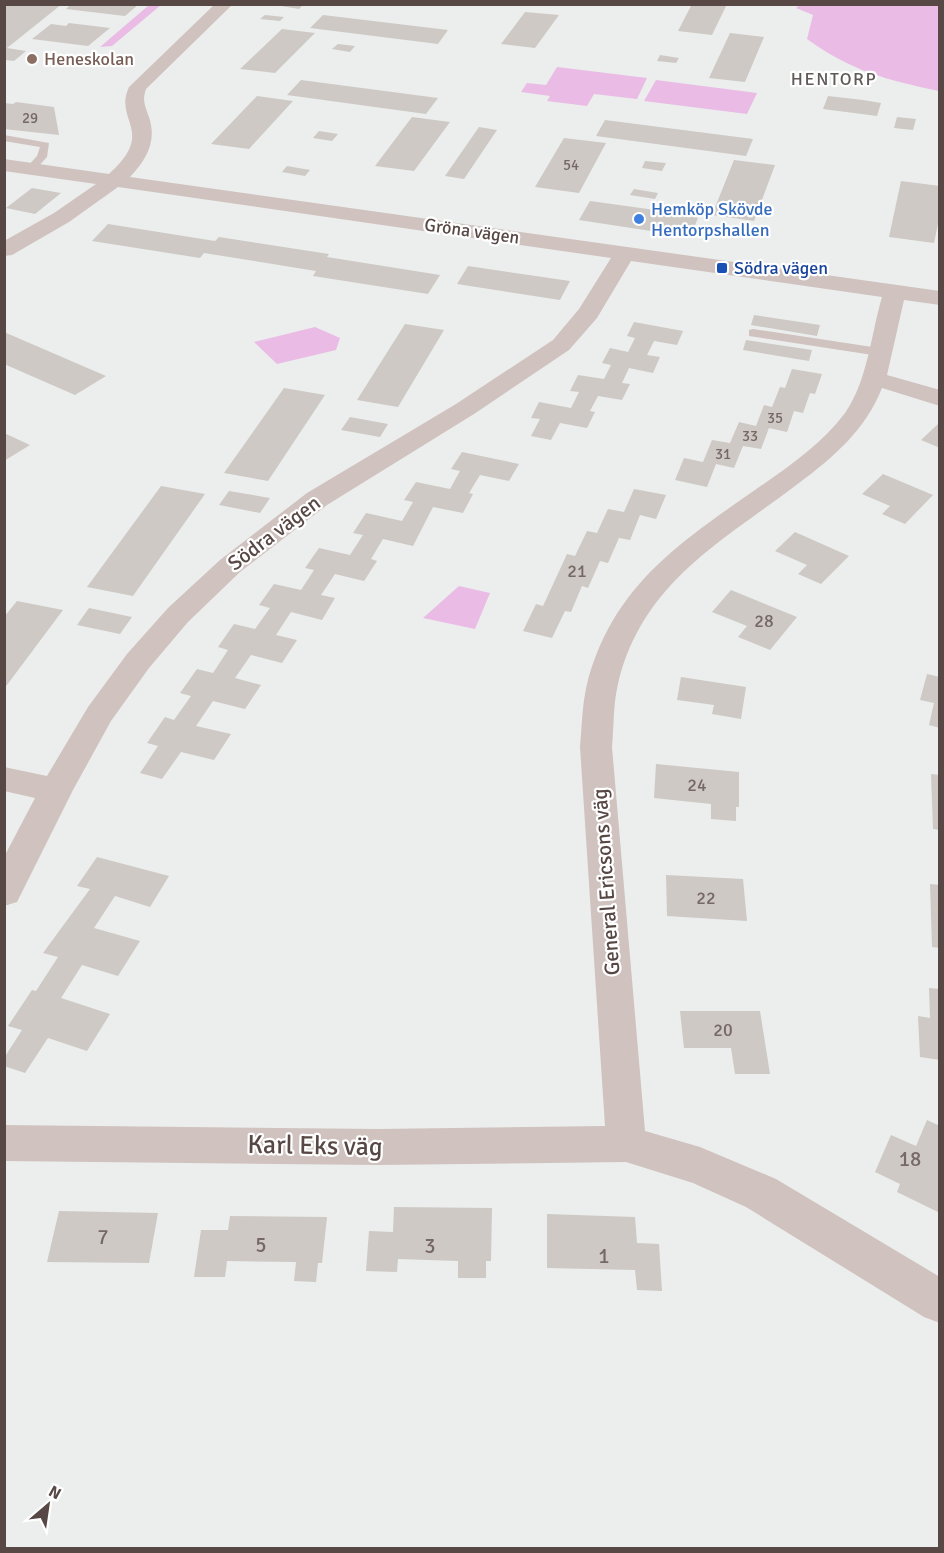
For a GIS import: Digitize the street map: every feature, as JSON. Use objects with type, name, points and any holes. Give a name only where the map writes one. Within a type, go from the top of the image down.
[{"type":"street","points":[[4,250],[51,226],[84,204],[114,179],[139,151],[143,140],[133,98],[138,87],[225,4]]},
{"type":"street","name":"Gröna vägen","points":[[4,165],[939,298]]},
{"type":"street","name":"Södra vägen","points":[[4,892],[56,790],[99,715],[138,661],[178,615],[230,566],[317,499],[465,409],[561,345],[589,313],[625,253]]},
{"type":"street","name":"General Ericsons väg","points":[[626,1143],[596,747],[600,697],[611,657],[657,579],[818,458],[859,411],[876,365],[895,292]]},
{"type":"street","points":[[876,365],[905,386],[939,399]]},
{"type":"street","points":[[4,779],[56,790]]},
{"type":"street","name":"Karl Eks väg","points":[[4,1143],[378,1147],[626,1143]]},
{"type":"street","points":[[626,1143],[700,1166],[760,1193],[939,1302]]},
{"type":"lane","points":[[4,138],[45,145],[42,156],[31,168]]},
{"type":"lane","points":[[753,333],[876,365]]},
{"type":"shaded area","points":[[801,4],[939,5],[939,91],[870,73],[823,50],[807,39],[813,15],[796,8]]},
{"type":"shaded area","points":[[149,5],[161,5],[112,46],[100,47]]},
{"type":"shaded area","points":[[557,67],[647,78],[637,99],[594,94],[587,106],[547,101],[550,96],[521,92],[527,83],[546,85]]},
{"type":"shaded area","points":[[656,80],[757,93],[747,114],[644,101]]},
{"type":"shaded area","points":[[315,327],[340,338],[336,350],[277,364],[254,342]]},
{"type":"shaded area","points":[[459,586],[490,593],[475,629],[423,618]]},
{"type":"building","points":[[8,4],[62,4],[7,48],[26,51],[14,61],[5,60],[4,7]]},
{"type":"building","points":[[71,4],[139,4],[125,16],[66,9]]},
{"type":"building","points":[[692,4],[727,4],[712,35],[678,31]]},
{"type":"building","points":[[275,5],[303,5],[299,9]]},
{"type":"building","points":[[525,12],[559,15],[535,48],[501,44]]},
{"type":"building","points":[[265,15],[284,17],[280,21],[260,19]]},
{"type":"building","points":[[323,15],[448,30],[438,44],[310,28]]},
{"type":"building","points":[[69,23],[110,28],[88,46],[32,39],[51,24],[66,26]]},
{"type":"building","points":[[282,29],[315,33],[275,73],[240,69]]},
{"type":"building","points":[[730,33],[764,37],[745,82],[709,78]]},
{"type":"building","points":[[338,44],[355,46],[350,52],[332,49]]},
{"type":"building","points":[[660,55],[679,58],[676,63],[657,61]]},
{"type":"building","points":[[301,80],[438,98],[426,114],[287,95]]},
{"type":"building","points":[[257,96],[293,101],[249,149],[211,144]]},
{"type":"building","points":[[828,96],[881,103],[877,116],[823,109]]},
{"type":"building","points":[[16,102],[54,107],[59,135],[4,129],[4,103]]},
{"type":"building","points":[[412,117],[450,122],[414,171],[375,166]]},
{"type":"building","points":[[897,117],[916,119],[913,130],[894,128]]},
{"type":"building","points":[[605,120],[753,139],[746,156],[596,136]]},
{"type":"building","points":[[479,127],[497,130],[464,179],[445,176]]},
{"type":"building","points":[[319,131],[338,134],[332,141],[313,138]]},
{"type":"building","points":[[564,138],[606,143],[579,193],[535,187]]},
{"type":"building","points":[[734,160],[775,165],[754,221],[712,215]]},
{"type":"building","points":[[645,161],[666,163],[662,171],[642,168]]},
{"type":"building","points":[[287,166],[310,170],[305,176],[282,172]]},
{"type":"building","points":[[901,181],[940,186],[940,214],[934,243],[889,237]]},
{"type":"building","points":[[32,188],[61,193],[35,214],[6,208]]},
{"type":"building","points":[[634,189],[658,193],[655,199],[630,195]]},
{"type":"building","name":"Hemköp Skövde Hentorpshallen","points":[[590,201],[698,218],[690,237],[579,220]]},
{"type":"building","points":[[108,224],[215,241],[219,237],[329,254],[327,257],[440,275],[428,294],[313,276],[316,271],[204,253],[200,258],[92,241]]},
{"type":"building","points":[[468,266],[570,281],[560,300],[457,284]]},
{"type":"building","points":[[754,315],[820,325],[817,336],[751,325]]},
{"type":"building","points":[[634,322],[683,331],[677,345],[654,341],[647,355],[660,357],[653,373],[629,368],[622,383],[630,384],[622,400],[598,396],[590,411],[595,412],[587,428],[560,423],[551,440],[531,436],[540,419],[531,418],[539,402],[571,408],[579,392],[570,391],[578,375],[604,379],[611,365],[602,363],[610,348],[628,352],[635,338],[627,336]]},
{"type":"building","points":[[405,324],[444,330],[398,407],[357,400]]},
{"type":"building","points":[[4,332],[106,376],[75,395],[4,364]]},
{"type":"building","points":[[746,340],[812,350],[809,361],[743,350]]},
{"type":"building","points":[[792,369],[822,374],[815,394],[810,393],[803,413],[794,411],[787,432],[769,428],[761,449],[743,446],[734,468],[716,464],[707,487],[675,480],[684,458],[703,462],[712,440],[730,443],[739,422],[756,426],[764,405],[772,407],[780,387],[785,388]]},
{"type":"building","points":[[284,388],[325,395],[268,481],[224,473]]},
{"type":"building","points":[[350,417],[388,424],[380,437],[341,430]]},
{"type":"building","points":[[938,424],[940,425],[940,448],[921,440]]},
{"type":"building","points":[[4,433],[30,445],[4,461]]},
{"type":"building","points":[[462,452],[519,464],[509,481],[480,475],[469,493],[473,494],[463,513],[433,507],[413,546],[383,539],[371,559],[377,561],[364,581],[335,574],[321,595],[335,598],[322,620],[291,612],[276,635],[297,640],[282,663],[251,655],[235,678],[261,685],[245,709],[213,701],[196,726],[231,734],[214,760],[181,752],[162,779],[140,773],[158,746],[147,743],[165,717],[174,720],[191,696],[180,693],[197,669],[213,673],[228,650],[218,647],[234,624],[255,629],[270,608],[259,605],[274,584],[301,590],[314,570],[305,568],[319,548],[350,555],[363,535],[353,533],[366,513],[402,521],[413,502],[404,500],[416,482],[450,489],[460,471],[451,469]]},
{"type":"building","points":[[883,474],[933,495],[905,524],[882,514],[890,506],[862,494]]},
{"type":"building","points":[[161,486],[205,494],[133,596],[87,587]]},
{"type":"building","points":[[634,489],[666,495],[656,519],[640,515],[630,540],[619,538],[608,563],[600,561],[588,588],[582,586],[571,612],[565,611],[552,638],[523,631],[536,604],[543,606],[567,554],[575,556],[587,531],[597,533],[608,509],[624,512]]},
{"type":"building","points":[[229,491],[270,498],[260,513],[219,505]]},
{"type":"building","points":[[795,532],[849,556],[821,584],[798,574],[807,565],[775,551]]},
{"type":"building","points":[[731,590],[797,617],[770,650],[738,637],[747,626],[712,612]]},
{"type":"building","points":[[17,601],[63,610],[4,689],[4,617]]},
{"type":"building","points":[[89,608],[132,617],[120,634],[77,625]]},
{"type":"building","points":[[927,674],[940,677],[940,728],[929,725],[934,703],[920,700]]},
{"type":"building","points":[[681,677],[746,687],[741,719],[712,714],[714,705],[677,700]]},
{"type":"building","points":[[656,764],[739,772],[739,807],[736,807],[736,821],[711,819],[711,804],[654,798]]},
{"type":"building","points":[[931,774],[940,775],[940,830],[933,829]]},
{"type":"building","points":[[97,857],[169,876],[150,907],[115,896],[94,928],[140,941],[118,976],[82,965],[61,998],[110,1014],[87,1051],[48,1038],[25,1073],[4,1066],[4,1058],[22,1030],[8,1026],[32,990],[36,991],[58,957],[43,953],[90,889],[77,886]]},
{"type":"building","points":[[666,875],[743,879],[747,921],[667,916]]},
{"type":"building","points":[[930,884],[940,885],[940,948],[932,947]]},
{"type":"building","points":[[929,988],[940,989],[940,1060],[920,1057],[918,1016],[930,1018]]},
{"type":"building","points":[[680,1011],[760,1011],[770,1074],[735,1074],[731,1048],[684,1048]]},
{"type":"building","points":[[927,1120],[940,1126],[940,1213],[897,1192],[900,1184],[875,1172],[891,1135],[916,1146]]},
{"type":"building","points":[[394,1207],[492,1208],[491,1261],[486,1261],[486,1278],[458,1278],[458,1261],[398,1259],[397,1272],[366,1271],[369,1231],[393,1232]]},
{"type":"building","points":[[59,1211],[158,1213],[149,1263],[47,1262]]},
{"type":"building","points":[[547,1214],[635,1217],[637,1243],[659,1244],[662,1291],[637,1290],[635,1270],[547,1268]]},
{"type":"building","points":[[230,1216],[327,1217],[322,1263],[318,1263],[316,1282],[294,1281],[296,1262],[227,1261],[225,1277],[194,1277],[201,1230],[228,1230]]},
{"type":"place","name":"Heneskolan","points":[[32,59]]},
{"type":"place","name":"Hemköp Skövde Hentorpshallen","points":[[639,219]]},
{"type":"place","name":"Södra vägen","points":[[722,268]]},
{"type":"district","name":"HENTORP","points":[[834,79]]}]
